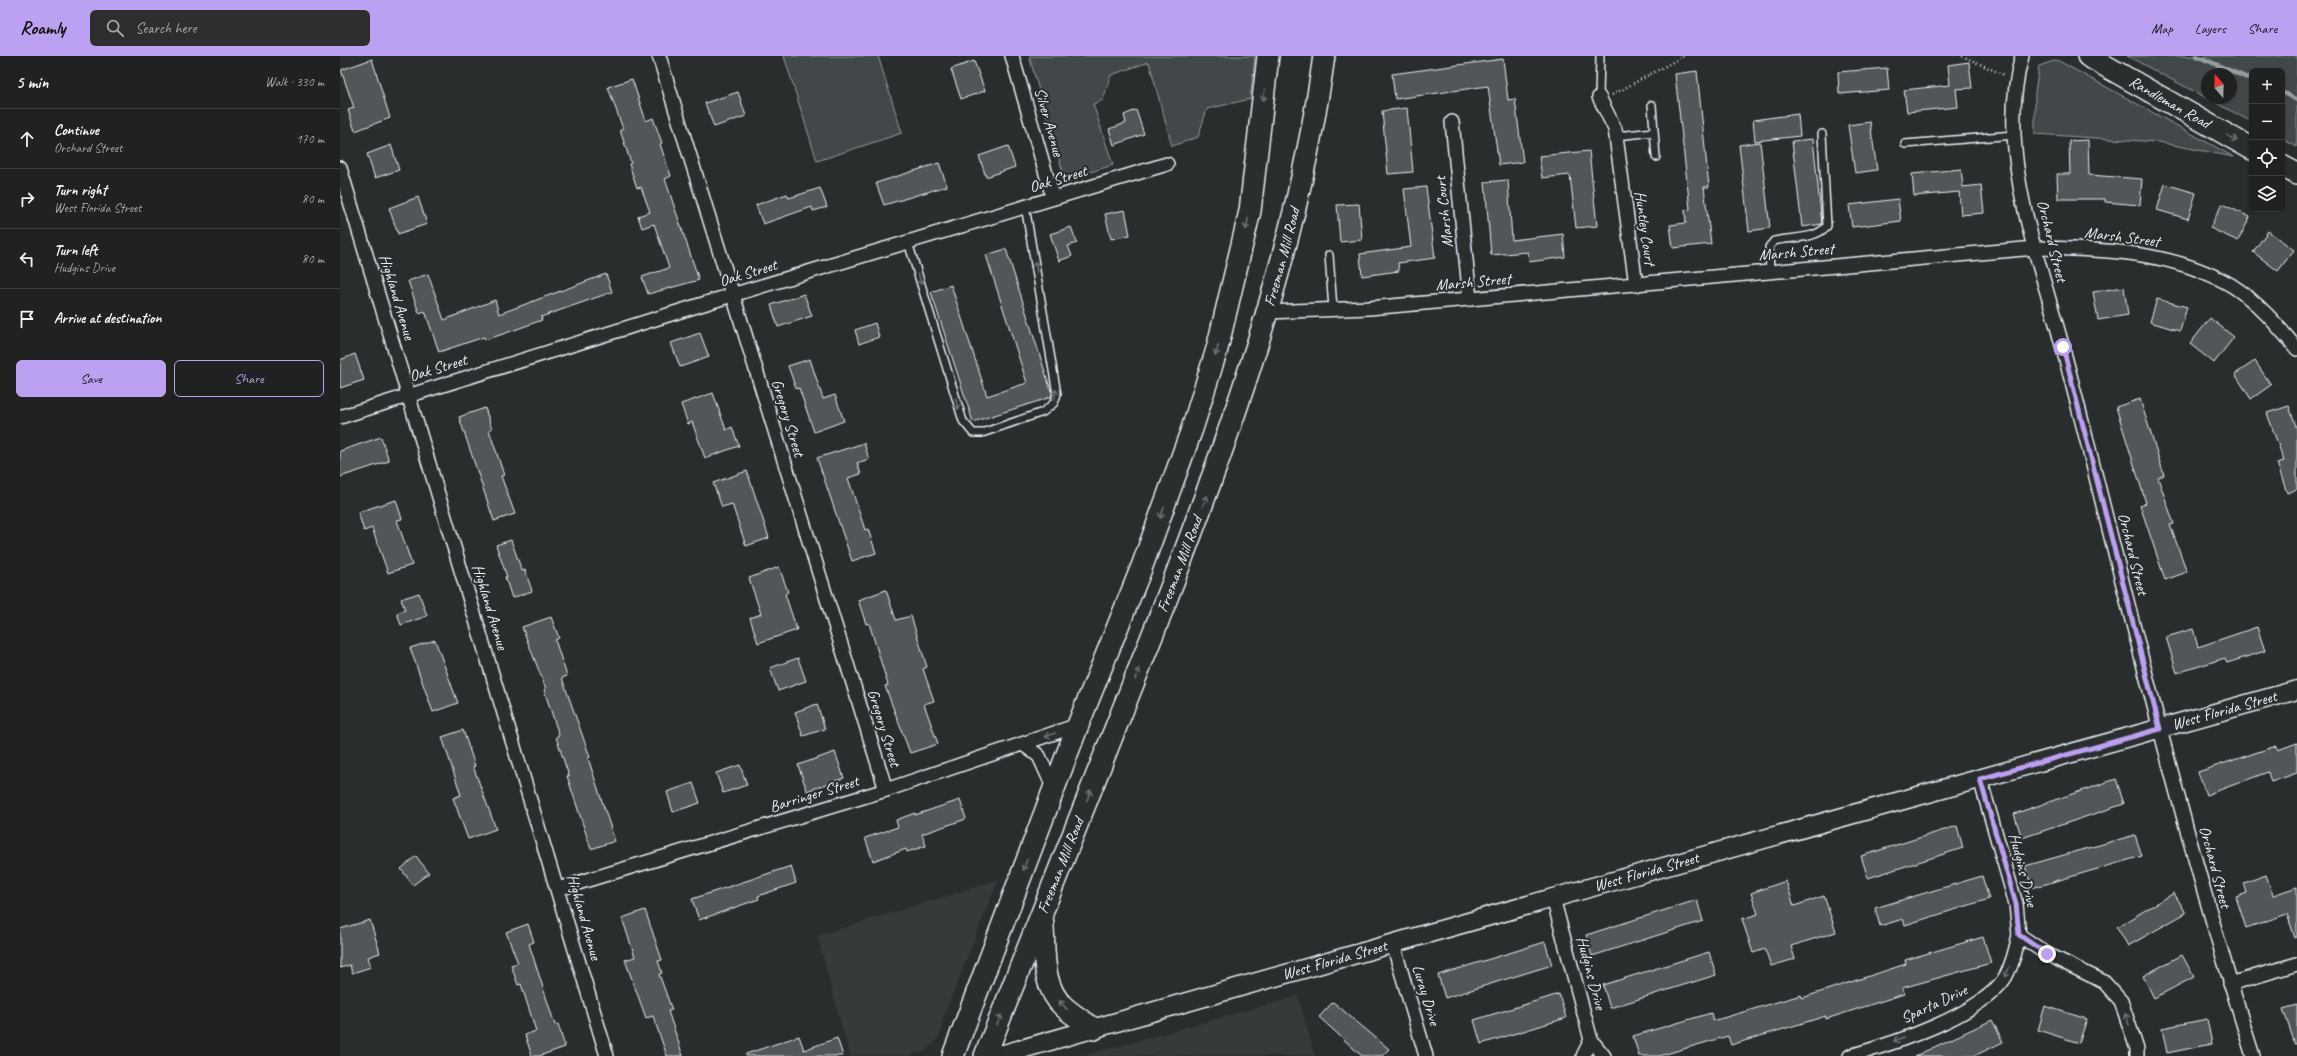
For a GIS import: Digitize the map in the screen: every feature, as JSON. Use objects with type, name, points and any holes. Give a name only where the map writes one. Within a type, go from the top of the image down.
[{"type":"main road","name":"Freeman Mill Road","points":[[953,1056],[1078,725],[1144,562],[1192,429],[1218,349],[1250,211],[1268,56]]},
{"type":"main road","name":"Freeman Mill Road","points":[[985,1056],[1212,481],[1267,312],[1292,219],[1318,99],[1324,56]]},
{"type":"main road","name":"Randleman Road","points":[[2088,56],[2249,147]]},
{"type":"main road","points":[[2285,168],[2297,174]]},
{"type":"main road","name":"West Florida Street","points":[[997,1056],[2297,690]]},
{"type":"main road","points":[[1042,913],[1045,938],[1045,965],[1050,988],[1063,1006],[1094,1029]]},
{"type":"street","name":"Gregory Street","points":[[659,56],[886,790]]},
{"type":"street","name":"Silver Avenue","points":[[1012,56],[1053,198]]},
{"type":"street","name":"Orchard Street","points":[[2022,56],[2016,81],[2014,135],[2020,182],[2035,248],[2063,347],[2160,729],[2230,984],[2253,1056]]},
{"type":"street","name":"Huntley Court","points":[[1600,99],[1615,133],[1636,285]]},
{"type":"street","name":"Marsh Court","points":[[1452,122],[1470,299]]},
{"type":"street","name":"Oak Street","points":[[340,417],[407,395],[1167,164]]},
{"type":"street","name":"Highland Avenue","points":[[340,168],[407,395],[558,888],[607,1056]]},
{"type":"street","name":"Marsh Street","points":[[1267,312],[1333,309],[1470,299],[2035,248],[2088,249],[2141,253],[2188,266],[2232,286],[2271,318],[2297,349]]},
{"type":"street","name":"Barringer Street","points":[[558,888],[886,790],[1078,725]]},
{"type":"street","points":[[1022,744],[1039,756],[1054,789]]},
{"type":"street","name":"Hudgins Drive","points":[[1980,779],[2016,904],[2019,935]]},
{"type":"street","name":"Hudgins Drive","points":[[1554,898],[1591,1040]]},
{"type":"street","points":[[2019,935],[2047,954],[2104,982],[2121,1001],[2137,1049],[2137,1056]]},
{"type":"street","name":"Sparta Drive","points":[[1850,1056],[1876,1049],[1952,1018],[1986,998],[2005,977],[2015,953],[2019,935]]},
{"type":"street","name":"Luray Drive","points":[[1393,944],[1426,1056]]},
{"type":"street","points":[[2230,984],[2297,964]]},
{"type":"street","points":[[1583,1056],[1591,1040],[1604,1056]]},
{"type":"lane","points":[[1600,56],[1600,99]]},
{"type":"lane","points":[[1652,105],[1656,157]]},
{"type":"lane","points":[[1615,133],[1654,132]]},
{"type":"lane","points":[[1770,272],[1769,247],[1774,241],[1814,235],[1822,232],[1826,226],[1822,134]]},
{"type":"lane","points":[[1905,144],[2014,135]]},
{"type":"lane","points":[[908,242],[963,421],[973,433],[982,433],[1043,412],[1054,403],[1057,394],[1025,206]]},
{"type":"lane","points":[[1329,255],[1333,309]]},
{"type":"path","points":[[1600,99],[1684,56]]},
{"type":"path","points":[[1962,56],[2016,81]]},
{"type":"shaded area","points":[[784,56],[878,56],[902,133],[817,161]]},
{"type":"shaded area","points":[[1029,56],[1255,56],[1250,99],[1207,109],[1198,137],[1172,146],[1149,62],[1111,75],[1103,100],[1093,104],[1113,165],[1071,178],[1063,172]]},
{"type":"shaded area","points":[[2127,56],[2297,56],[2297,147],[2285,141],[2285,68],[2249,68],[2249,120],[2218,104],[2237,104],[2237,68],[2201,68],[2201,95]]},
{"type":"shaded area","points":[[2057,60],[2234,157],[2158,142],[2035,134],[2035,92],[2039,66]]},
{"type":"shaded area","points":[[998,880],[942,1021],[942,1031],[934,1044],[923,1052],[908,1056],[850,1056],[817,936]]},
{"type":"shaded area","points":[[1298,996],[1315,1056],[1083,1056]]},
{"type":"building","points":[[372,59],[390,118],[355,131],[348,110],[354,108],[341,70]]},
{"type":"building","points":[[1503,59],[1508,100],[1515,99],[1523,162],[1499,165],[1488,86],[1395,99],[1392,74]]},
{"type":"building","points":[[974,61],[985,91],[961,99],[951,69]]},
{"type":"building","points":[[1969,62],[1972,88],[1956,89],[1958,107],[1907,112],[1904,90],[1950,85],[1948,65]]},
{"type":"building","points":[[1887,68],[1889,90],[1839,94],[1838,72]]},
{"type":"building","points":[[1697,71],[1709,187],[1704,187],[1711,244],[1673,248],[1670,225],[1686,223],[1685,210],[1690,209],[1675,74]]},
{"type":"building","points":[[632,79],[646,121],[653,118],[662,143],[660,144],[671,176],[665,179],[699,280],[648,294],[642,277],[669,268],[654,224],[642,228],[638,216],[650,212],[641,187],[637,188],[629,164],[631,163],[620,130],[623,129],[608,87]]},
{"type":"building","points":[[738,92],[746,116],[714,127],[705,103]]},
{"type":"building","points":[[1407,108],[1413,172],[1388,174],[1382,111]]},
{"type":"building","points":[[1136,110],[1144,134],[1114,145],[1109,129],[1126,123],[1124,115]]},
{"type":"building","points":[[1798,114],[1800,136],[1755,141],[1753,120]]},
{"type":"building","points":[[1870,122],[1877,170],[1855,173],[1848,125]]},
{"type":"building","points":[[1813,139],[1822,224],[1802,227],[1792,141]]},
{"type":"building","points":[[2088,140],[2089,175],[2142,179],[2140,205],[2105,202],[2105,199],[2058,199],[2057,174],[2070,174],[2069,141]]},
{"type":"building","points":[[1760,142],[1770,228],[1749,231],[1739,145]]},
{"type":"building","points":[[391,145],[399,170],[375,178],[367,154]]},
{"type":"building","points":[[1008,146],[1015,167],[986,177],[979,156]]},
{"type":"building","points":[[1589,151],[1597,226],[1576,228],[1570,175],[1542,178],[1539,156]]},
{"type":"building","points":[[939,163],[947,186],[884,205],[876,183]]},
{"type":"building","points":[[1961,169],[1963,187],[1981,185],[1984,213],[1961,215],[1959,192],[1914,196],[1912,174]]},
{"type":"building","points":[[1508,180],[1512,240],[1563,234],[1565,257],[1529,262],[1528,252],[1491,255],[1485,182]]},
{"type":"building","points":[[2165,184],[2196,193],[2188,219],[2157,210]]},
{"type":"building","points":[[1426,187],[1435,258],[1398,263],[1399,271],[1362,276],[1360,254],[1411,247],[1404,189]]},
{"type":"building","points":[[820,188],[827,207],[813,211],[812,207],[763,224],[756,205],[787,194],[789,198]]},
{"type":"building","points":[[418,197],[427,224],[398,234],[389,208]]},
{"type":"building","points":[[1898,199],[1901,221],[1852,227],[1849,205]]},
{"type":"building","points":[[1359,204],[1362,240],[1340,242],[1337,205]]},
{"type":"building","points":[[2222,204],[2250,217],[2238,241],[2210,228]]},
{"type":"building","points":[[1125,210],[1130,235],[1111,239],[1105,214]]},
{"type":"building","points":[[1071,227],[1077,243],[1068,246],[1072,256],[1059,261],[1050,234]]},
{"type":"building","points":[[2268,231],[2294,250],[2278,271],[2253,252]]},
{"type":"building","points":[[1006,249],[1052,394],[1051,397],[973,422],[931,292],[951,285],[987,396],[1027,383],[986,255]]},
{"type":"building","points":[[428,274],[444,320],[495,300],[499,314],[606,274],[612,292],[541,317],[542,320],[506,333],[485,340],[484,337],[439,352],[425,311],[419,313],[408,281]]},
{"type":"building","points":[[2124,287],[2128,315],[2098,320],[2093,292]]},
{"type":"building","points":[[804,294],[812,316],[778,327],[771,305]]},
{"type":"building","points":[[2157,299],[2187,307],[2180,331],[2150,322]]},
{"type":"building","points":[[2210,318],[2234,337],[2214,363],[2190,344]]},
{"type":"building","points":[[875,323],[879,337],[859,344],[855,330]]},
{"type":"building","points":[[700,333],[709,357],[680,367],[671,343]]},
{"type":"building","points":[[355,354],[364,380],[340,388],[340,360]]},
{"type":"building","points":[[810,359],[823,399],[835,395],[844,421],[814,432],[799,388],[796,389],[788,366]]},
{"type":"building","points":[[2255,361],[2271,385],[2251,399],[2235,374]]},
{"type":"building","points":[[713,393],[726,430],[732,427],[739,446],[705,458],[692,422],[688,424],[681,404]]},
{"type":"building","points":[[2140,399],[2164,475],[2158,478],[2174,524],[2170,525],[2187,572],[2165,580],[2140,505],[2146,503],[2116,407]]},
{"type":"building","points":[[2289,406],[2297,429],[2297,489],[2287,493],[2277,463],[2284,461],[2267,413]]},
{"type":"building","points":[[485,408],[492,429],[489,430],[504,475],[501,476],[515,514],[494,521],[459,417]]},
{"type":"building","points":[[381,437],[389,461],[340,477],[340,451]]},
{"type":"building","points":[[864,443],[869,459],[857,463],[861,474],[848,478],[865,530],[868,529],[876,553],[852,561],[817,458]]},
{"type":"building","points":[[747,471],[769,538],[746,546],[732,504],[722,507],[713,483]]},
{"type":"building","points":[[396,500],[402,519],[397,520],[412,565],[388,573],[372,528],[364,531],[358,512]]},
{"type":"building","points":[[511,540],[522,571],[525,570],[532,591],[512,598],[505,577],[507,577],[496,545]]},
{"type":"building","points":[[779,567],[788,592],[785,594],[797,630],[758,643],[750,618],[761,614],[749,578]]},
{"type":"building","points":[[886,590],[896,620],[911,616],[927,667],[923,669],[934,701],[924,704],[938,744],[910,753],[885,686],[888,685],[869,623],[866,624],[858,600]]},
{"type":"building","points":[[419,593],[427,616],[401,625],[397,613],[405,610],[401,599]]},
{"type":"building","points":[[551,617],[559,638],[555,640],[567,676],[562,678],[590,757],[588,758],[615,841],[591,849],[556,737],[559,735],[544,690],[546,689],[522,627]]},
{"type":"building","points":[[2257,627],[2265,651],[2227,663],[2225,658],[2177,673],[2166,637],[2193,629],[2198,647]]},
{"type":"building","points":[[435,640],[458,703],[433,712],[410,648]]},
{"type":"building","points":[[798,658],[806,681],[778,691],[770,668]]},
{"type":"building","points":[[817,704],[825,729],[803,736],[795,712]]},
{"type":"building","points":[[463,730],[475,766],[473,766],[496,829],[468,839],[453,798],[461,795],[442,737]]},
{"type":"building","points":[[2297,743],[2297,773],[2271,782],[2268,772],[2206,795],[2198,772],[2276,746],[2278,750]]},
{"type":"building","points":[[835,752],[844,778],[807,791],[798,765]]},
{"type":"building","points":[[740,765],[747,785],[723,793],[716,773]]},
{"type":"building","points":[[2116,779],[2124,804],[2022,838],[2014,814]]},
{"type":"building","points":[[693,783],[700,803],[673,812],[667,792]]},
{"type":"building","points":[[960,800],[966,819],[922,834],[926,846],[907,852],[906,849],[873,861],[865,838],[898,827],[896,820]]},
{"type":"building","points":[[1957,826],[1963,848],[1868,878],[1861,856]]},
{"type":"building","points":[[2135,835],[2142,856],[2032,888],[2025,866]]},
{"type":"building","points":[[416,856],[429,873],[413,885],[401,869]]},
{"type":"building","points":[[791,866],[796,883],[758,896],[759,899],[699,920],[692,899]]},
{"type":"building","points":[[2266,875],[2273,895],[2297,887],[2297,937],[2295,938],[2287,914],[2246,928],[2236,897],[2247,893],[2244,883]]},
{"type":"building","points":[[1982,876],[1989,899],[1905,925],[1903,919],[1880,926],[1875,908]]},
{"type":"building","points":[[1786,881],[1794,906],[1824,896],[1836,932],[1791,946],[1795,959],[1771,966],[1765,949],[1753,953],[1742,919],[1758,914],[1751,893]]},
{"type":"building","points":[[2174,893],[2186,913],[2128,946],[2117,927]]},
{"type":"building","points":[[1697,900],[1703,921],[1592,956],[1586,935]]},
{"type":"building","points":[[645,910],[662,960],[658,961],[662,973],[659,974],[672,1010],[668,1011],[683,1056],[667,1056],[653,1016],[646,1018],[625,960],[635,957],[622,918]]},
{"type":"building","points":[[370,920],[380,953],[368,957],[371,967],[352,973],[350,965],[340,968],[340,929]]},
{"type":"building","points":[[528,924],[534,942],[529,944],[555,1025],[558,1024],[565,1047],[539,1056],[532,1056],[525,1035],[536,1031],[521,984],[518,985],[511,965],[518,963],[506,932]]},
{"type":"building","points":[[1983,937],[1991,963],[1902,988],[1904,994],[1826,1019],[1826,1016],[1731,1045],[1728,1036],[1659,1056],[1639,1056],[1633,1036],[1711,1013],[1713,1021],[1801,995],[1802,998],[1906,964],[1905,960]]},
{"type":"building","points":[[1545,942],[1552,965],[1445,998],[1438,975]]},
{"type":"building","points":[[1709,952],[1716,975],[1610,1008],[1603,985]]},
{"type":"building","points":[[2182,955],[2194,977],[2154,998],[2143,976]]},
{"type":"building","points":[[1559,994],[1566,1018],[1481,1044],[1474,1020]]},
{"type":"building","points":[[1333,1002],[1389,1049],[1382,1056],[1362,1056],[1319,1017]]},
{"type":"building","points":[[2297,1005],[2297,1044],[2295,1044],[2283,1009]]},
{"type":"building","points":[[2045,1006],[2087,1019],[2079,1043],[2038,1030]]},
{"type":"building","points":[[2207,1019],[2212,1044],[2167,1053],[2162,1028]]},
{"type":"building","points":[[1992,1020],[2003,1042],[1974,1056],[1915,1056]]},
{"type":"building","points":[[799,1036],[804,1050],[837,1038],[843,1056],[746,1056],[746,1054]]},
{"type":"waterway","points":[[2197,56],[2249,79]]},
{"type":"waterway","points":[[2285,94],[2297,100]]},
{"type":"route","points":[[2047,954],[2019,935],[2016,904],[1980,779],[2160,729],[2063,347]]}]
